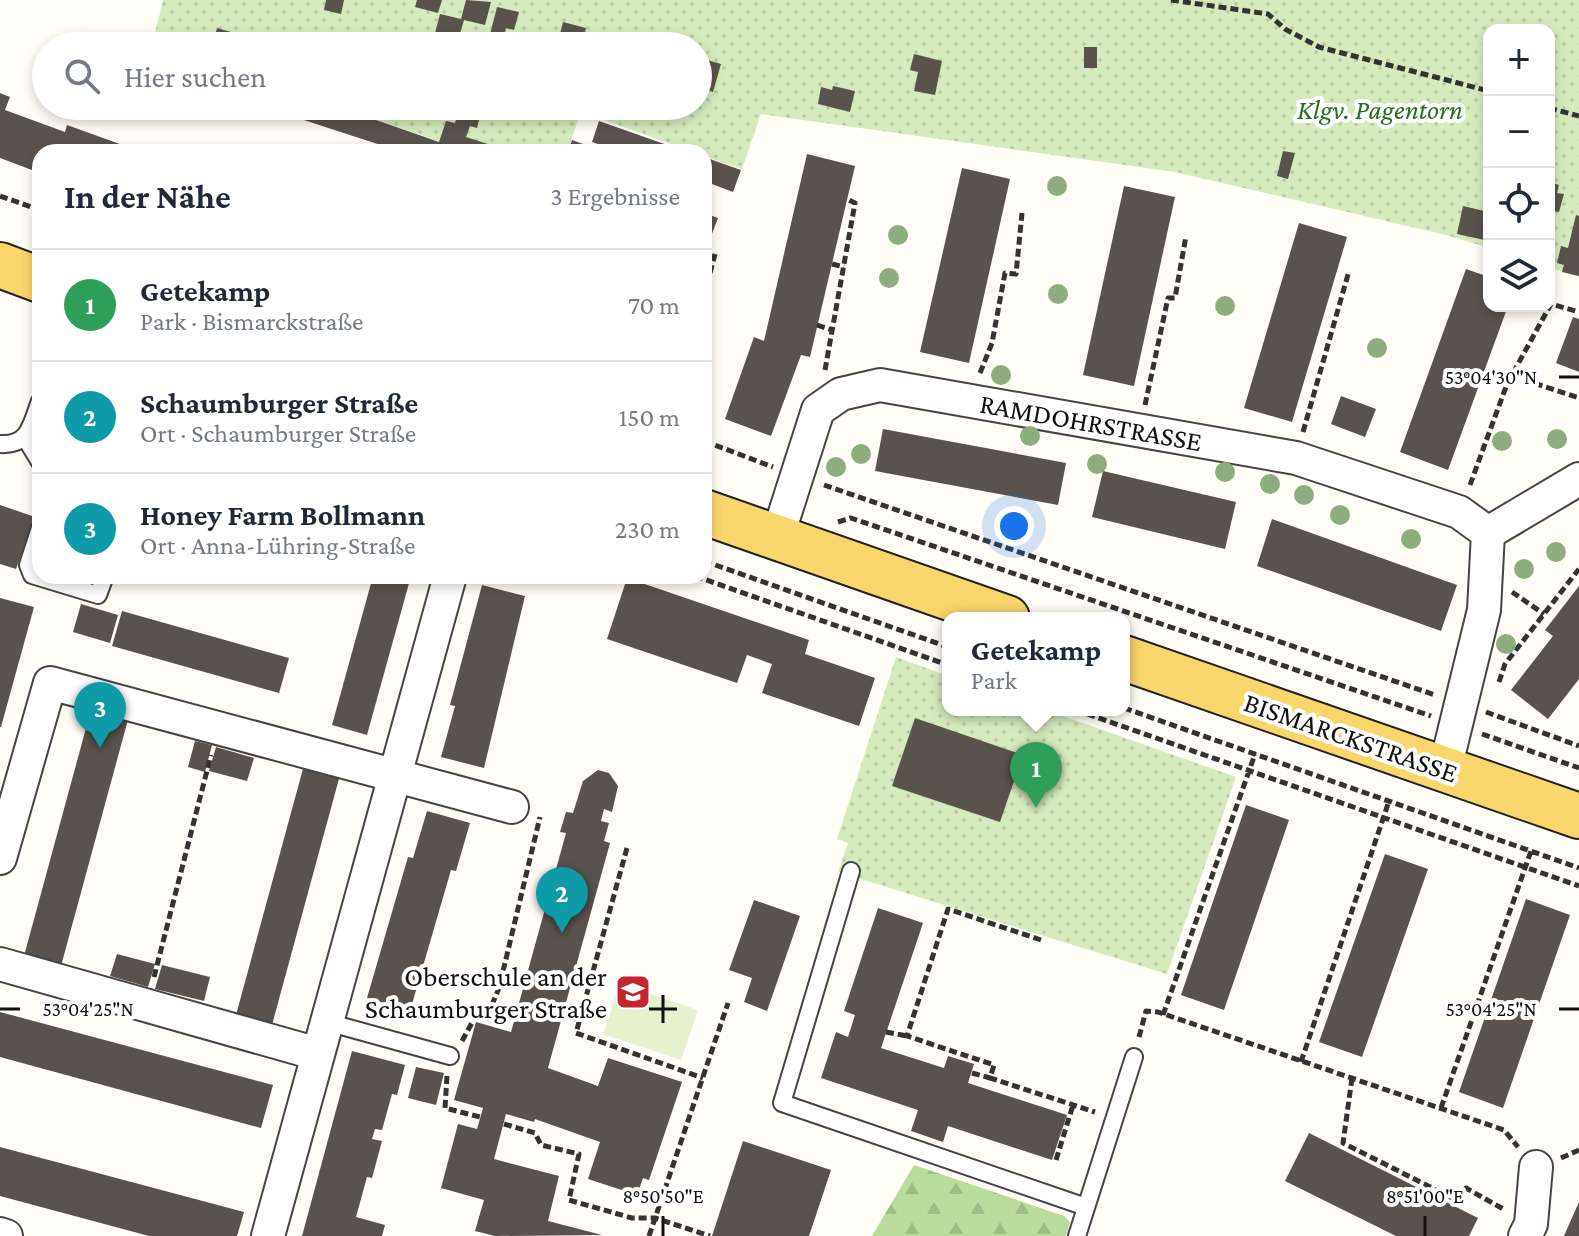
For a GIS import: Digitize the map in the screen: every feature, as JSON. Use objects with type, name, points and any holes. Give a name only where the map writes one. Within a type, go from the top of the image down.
[{"type":"main road","points":[[0,265],[32,277]]},
{"type":"main road","points":[[712,515],[990,612]]},
{"type":"main road","name":"BISMARCKSTRASSE","points":[[1130,660],[1579,816]]},
{"type":"street","name":"RAMDOHRSTRASSE","points":[[818,410],[841,394],[880,385],[1296,458],[1459,512],[1488,533]]},
{"type":"street","points":[[777,538],[818,410]]},
{"type":"street","points":[[1445,769],[1469,714],[1484,610],[1488,533],[1579,479]]},
{"type":"street","points":[[268,1236],[448,584]]},
{"type":"street","points":[[0,858],[50,683],[217,730],[396,773],[526,811]]},
{"type":"street","points":[[0,964],[318,1054]]},
{"type":"street","points":[[1528,1230],[1536,1167]]},
{"type":"lane","points":[[0,444],[16,445],[26,439],[32,423]]},
{"type":"lane","points":[[26,439],[32,449]]},
{"type":"lane","points":[[32,553],[28,565],[32,575]]},
{"type":"lane","points":[[62,584],[98,595],[102,584]]},
{"type":"lane","points":[[851,871],[782,1103],[1086,1207]]},
{"type":"lane","points":[[327,1022],[450,1056]]},
{"type":"lane","points":[[1077,1236],[1134,1057]]},
{"type":"path","points":[[1171,0],[1268,14],[1285,29],[1319,47],[1483,89]]},
{"type":"path","points":[[1555,110],[1579,116]]},
{"type":"path","points":[[0,196],[32,207]]},
{"type":"path","points":[[818,410],[855,203],[847,199]]},
{"type":"path","points":[[968,400],[992,343],[1005,273],[1016,274],[1022,213]]},
{"type":"path","points":[[1139,430],[1168,298],[1175,298],[1186,236]]},
{"type":"path","points":[[712,265],[715,254]]},
{"type":"path","points":[[832,264],[844,267]]},
{"type":"path","points":[[1296,458],[1349,271]]},
{"type":"path","points":[[1459,512],[1512,376],[1551,304],[1579,312]]},
{"type":"path","points":[[817,325],[832,330]]},
{"type":"path","points":[[1512,376],[1579,398]]},
{"type":"path","points":[[712,444],[1469,714],[1579,768]]},
{"type":"path","points":[[836,522],[851,518],[1579,746]]},
{"type":"path","points":[[712,564],[942,645]]},
{"type":"path","points":[[1497,689],[1505,664],[1579,569]]},
{"type":"path","points":[[712,579],[942,663]]},
{"type":"path","points":[[1469,714],[1493,701]]},
{"type":"path","points":[[1130,710],[1579,868]]},
{"type":"path","points":[[1093,716],[1579,886]]},
{"type":"path","points":[[1163,1015],[1255,754]]},
{"type":"path","points":[[159,955],[208,769]]},
{"type":"path","points":[[1301,1062],[1389,801]]},
{"type":"path","points":[[480,1117],[445,1108],[450,1056],[457,1058],[463,1036],[474,1019],[491,1007],[495,997],[526,811]]},
{"type":"path","points":[[627,848],[576,1033],[703,1078]]},
{"type":"path","points":[[1441,1108],[1531,851]]},
{"type":"path","points":[[907,1036],[948,909],[1041,940]]},
{"type":"path","points":[[649,1236],[728,1003]]},
{"type":"path","points":[[1146,1011],[1504,1130],[1536,1167]]},
{"type":"path","points":[[886,1032],[994,1065],[990,1078]]},
{"type":"path","points":[[972,1073],[1115,1119]]},
{"type":"path","points":[[1352,1078],[1343,1143],[1454,1199],[1466,1188],[1528,1230]]},
{"type":"path","points":[[1056,1160],[1073,1105]]},
{"type":"path","points":[[504,1124],[535,1133],[541,1145],[579,1154],[569,1200],[632,1218],[655,1218],[710,1236]]},
{"type":"green space","name":"Klgv. Pagentorn","points":[[163,0],[1579,0],[1579,277],[1555,269],[1555,24],[1483,24],[1483,246],[1175,172],[761,114],[742,169],[712,159],[712,144],[671,144],[604,120],[712,120],[712,32],[155,32]]},
{"type":"green space","name":"Klgv. Pagentorn","points":[[375,120],[578,120],[570,144],[448,144]]},
{"type":"green space","points":[[896,657],[942,674],[942,716],[1063,716],[1236,777],[1167,974],[838,872],[848,843],[837,839]]},
{"type":"green space","points":[[620,984],[698,1010],[681,1060],[603,1034]]},
{"type":"green space","points":[[914,1165],[1064,1216],[1070,1222],[1066,1236],[872,1236]]},
{"type":"building","points":[[326,0],[344,0],[341,14],[324,10]]},
{"type":"building","points":[[417,0],[442,0],[438,13],[415,7]]},
{"type":"building","points":[[466,0],[491,2],[485,25],[464,20],[460,32],[435,32],[440,14],[461,19]]},
{"type":"building","points":[[497,7],[519,12],[514,30],[506,28],[505,32],[491,32]]},
{"type":"building","points":[[563,22],[586,28],[585,32],[560,32]]},
{"type":"building","points":[[1084,47],[1097,47],[1097,68],[1084,68]]},
{"type":"building","points":[[914,54],[942,61],[935,95],[914,91],[918,72],[910,70]]},
{"type":"building","points":[[712,61],[721,64],[712,92]]},
{"type":"building","points":[[833,86],[855,91],[850,112],[818,104],[821,87],[832,90]]},
{"type":"building","points":[[0,93],[10,97],[5,110],[65,132],[67,125],[120,144],[32,144],[32,170],[0,158]]},
{"type":"building","points":[[304,120],[376,120],[439,142],[446,121],[479,120],[477,128],[470,126],[466,137],[488,144],[377,144]]},
{"type":"building","points":[[599,121],[664,144],[598,144],[592,142]]},
{"type":"building","points":[[1283,151],[1295,153],[1288,179],[1277,176]]},
{"type":"building","points":[[807,154],[855,166],[810,357],[801,355],[771,436],[725,419],[754,337],[764,341]]},
{"type":"building","points":[[712,160],[741,170],[733,192],[712,184]]},
{"type":"building","points":[[962,168],[1010,179],[969,363],[920,352]]},
{"type":"building","points":[[1555,184],[1559,185],[1557,193],[1564,194],[1559,212],[1555,211]]},
{"type":"building","points":[[1124,186],[1175,197],[1134,386],[1083,375]]},
{"type":"building","points":[[1463,206],[1483,211],[1483,240],[1457,234]]},
{"type":"building","points":[[1576,215],[1579,216],[1579,276],[1562,272],[1564,265],[1557,263],[1561,246],[1568,248]]},
{"type":"building","points":[[712,216],[718,218],[712,234]]},
{"type":"building","points":[[1299,223],[1347,237],[1292,422],[1244,408]]},
{"type":"building","points":[[1466,269],[1483,275],[1483,312],[1506,312],[1448,470],[1400,452]]},
{"type":"building","points":[[1573,317],[1579,319],[1579,372],[1556,363]]},
{"type":"building","points":[[1341,396],[1376,409],[1365,437],[1331,424]]},
{"type":"building","points":[[883,429],[1066,463],[1058,505],[875,471]]},
{"type":"building","points":[[1103,471],[1236,502],[1225,549],[1092,517]]},
{"type":"building","points":[[0,505],[32,516],[32,525],[16,569],[0,564]]},
{"type":"building","points":[[1272,519],[1457,585],[1441,631],[1257,566]]},
{"type":"building","points":[[371,584],[409,584],[367,735],[332,725]]},
{"type":"building","points":[[625,584],[645,584],[809,640],[805,654],[875,678],[859,726],[762,693],[772,664],[747,655],[737,683],[607,639]]},
{"type":"building","points":[[482,585],[525,596],[484,768],[441,757],[455,706],[450,705]]},
{"type":"building","points":[[1579,586],[1579,679],[1548,719],[1511,690],[1553,636],[1545,630]]},
{"type":"building","points":[[0,598],[34,607],[1,727],[0,727]]},
{"type":"building","points":[[81,604],[118,615],[110,643],[73,632]]},
{"type":"building","points":[[122,611],[289,658],[279,693],[112,646]]},
{"type":"building","points":[[92,706],[129,716],[61,966],[24,956]]},
{"type":"building","points":[[915,718],[1023,755],[1000,822],[892,786]]},
{"type":"building","points":[[195,741],[212,745],[205,772],[188,767]]},
{"type":"building","points":[[216,747],[254,758],[247,781],[209,771]]},
{"type":"building","points":[[304,765],[340,775],[272,1025],[236,1015]]},
{"type":"building","points":[[598,770],[609,773],[618,786],[612,812],[604,809],[601,821],[609,823],[604,841],[610,843],[548,1068],[598,1086],[608,1058],[682,1082],[649,1180],[643,1178],[637,1195],[588,1179],[600,1142],[535,1119],[534,1122],[506,1114],[494,1159],[559,1176],[548,1221],[602,1235],[495,1236],[475,1231],[484,1200],[441,1188],[458,1124],[477,1129],[483,1108],[454,1100],[476,1022],[511,1032],[566,833],[560,832],[566,812],[573,813],[583,781]]},
{"type":"building","points":[[1246,805],[1289,820],[1224,1010],[1181,995]]},
{"type":"building","points":[[427,811],[470,823],[456,871],[451,870],[410,1011],[367,998],[408,857],[413,858]]},
{"type":"building","points":[[1385,854],[1428,869],[1362,1057],[1319,1042]]},
{"type":"building","points":[[1526,899],[1570,915],[1503,1108],[1459,1092]]},
{"type":"building","points":[[754,900],[800,916],[767,1011],[744,1002],[752,978],[729,970]]},
{"type":"building","points":[[878,908],[923,923],[881,1048],[944,1068],[948,1056],[974,1064],[968,1083],[1067,1115],[1052,1160],[948,1126],[943,1142],[911,1131],[918,1110],[821,1078],[836,1032],[848,1037],[855,1015],[844,1011]]},
{"type":"building","points":[[117,954],[155,964],[148,987],[110,976]]},
{"type":"building","points":[[162,965],[210,977],[204,1001],[155,989]]},
{"type":"building","points":[[0,1012],[273,1085],[261,1128],[0,1057]]},
{"type":"building","points":[[352,1051],[405,1065],[397,1095],[392,1094],[382,1130],[375,1129],[372,1139],[382,1141],[372,1178],[367,1177],[356,1217],[385,1225],[382,1236],[302,1236]]},
{"type":"building","points":[[416,1067],[444,1073],[436,1105],[408,1098]]},
{"type":"building","points":[[1309,1133],[1478,1218],[1469,1236],[1396,1236],[1285,1181]]},
{"type":"building","points":[[743,1141],[831,1170],[809,1236],[712,1236]]},
{"type":"building","points":[[0,1147],[244,1212],[237,1236],[149,1236],[0,1196]]},
{"type":"building","points":[[1579,1202],[1579,1236],[1564,1236],[1567,1229]]},
{"type":"place","name":"Honey Farm Bollmann","points":[[100,748]]},
{"type":"place","name":"Getekamp","points":[[1036,808]]},
{"type":"place","name":"Schaumburger Straße","points":[[562,933]]},
{"type":"place","name":"Oberschule an der Schaumburger Straße","points":[[633,992]]}]
